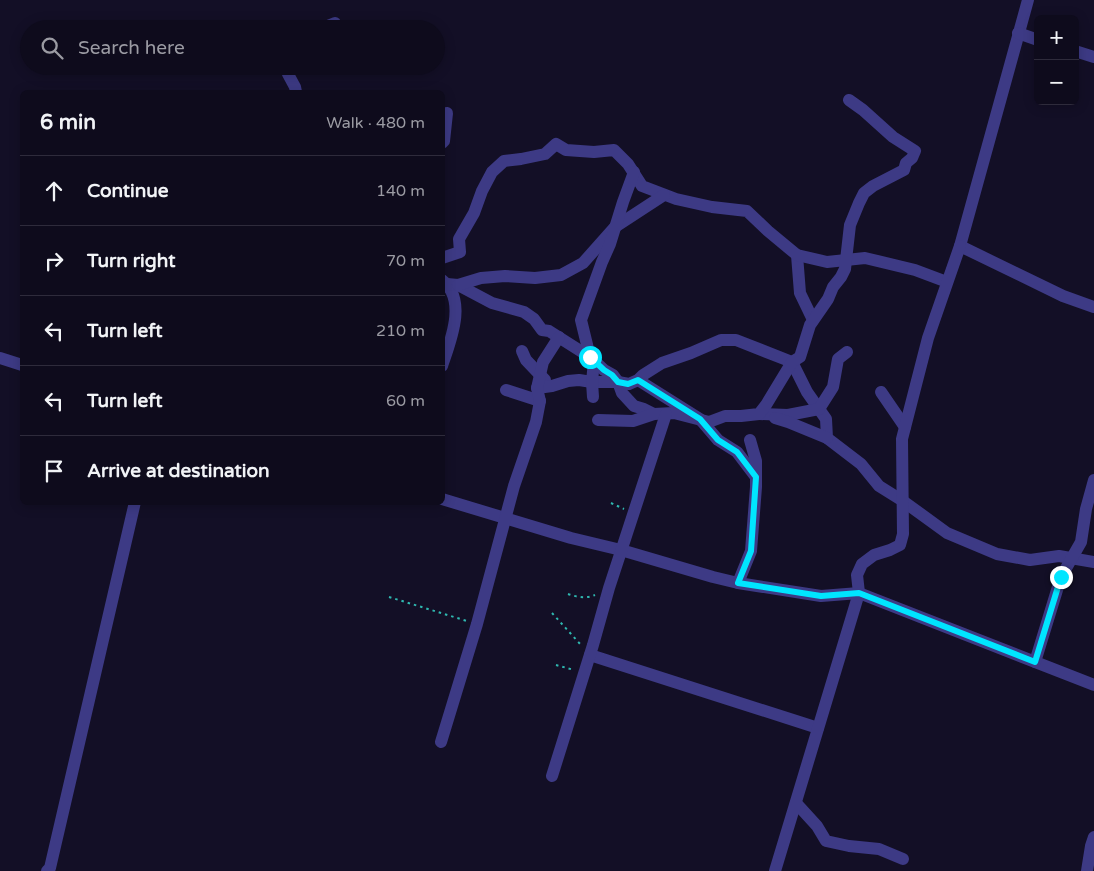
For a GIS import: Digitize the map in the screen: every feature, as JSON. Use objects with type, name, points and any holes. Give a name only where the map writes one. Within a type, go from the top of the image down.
[{"type":"street","points":[[775,871],[859,593],[857,575],[862,564],[874,555],[900,545],[903,534],[902,439],[928,338],[960,246],[1028,0]]},
{"type":"street","points":[[1018,34],[1034,39]]},
{"type":"street","points":[[1079,52],[1094,57]]},
{"type":"street","points":[[288,75],[295,90]]},
{"type":"street","points":[[759,414],[792,362],[800,357],[814,320],[828,299],[833,286],[841,278],[845,269],[850,225],[858,203],[864,193],[873,186],[904,170],[906,163],[912,158],[915,151],[893,137],[848,100]]},
{"type":"street","points":[[445,132],[447,113]]},
{"type":"street","points":[[445,257],[460,252],[459,239],[474,213],[482,191],[492,172],[504,161],[545,154],[556,144],[566,150],[594,152],[614,150],[628,164],[642,186],[676,199],[712,207],[747,211],[797,255],[827,262],[864,258],[915,270],[947,282]]},
{"type":"street","points":[[593,397],[592,359],[581,320],[610,244],[634,172]]},
{"type":"street","points":[[449,283],[505,276],[535,278],[561,275],[582,263],[615,227],[664,195]]},
{"type":"street","points":[[960,246],[1063,296],[1094,307]]},
{"type":"street","points":[[797,255],[800,294],[814,320]]},
{"type":"street","points":[[449,283],[492,303],[524,312],[534,319],[542,330],[559,337],[612,375],[618,382],[622,393],[634,406],[660,414]]},
{"type":"street","points":[[445,358],[454,332],[456,317],[449,283]]},
{"type":"street","points":[[441,742],[477,624],[514,486],[536,422],[540,401],[536,388],[543,362],[559,337]]},
{"type":"street","points":[[536,388],[579,380],[628,384],[638,380],[662,363],[721,340],[736,340],[792,362],[807,392],[826,419],[827,438]]},
{"type":"street","points":[[522,351],[526,360],[552,386]]},
{"type":"street","points":[[598,420],[632,421],[660,414],[674,413],[709,422],[725,416],[788,415],[818,409],[834,387],[838,359],[847,352]]},
{"type":"street","points":[[0,358],[20,364]]},
{"type":"street","points":[[638,380],[700,419],[718,440],[737,452],[756,477]]},
{"type":"street","points":[[506,390],[540,401]]},
{"type":"street","points":[[881,392],[905,427]]},
{"type":"street","points":[[632,421],[634,406]]},
{"type":"street","points":[[552,776],[590,654],[608,588],[633,513],[660,414]]},
{"type":"street","points":[[759,414],[788,422],[827,438],[861,464],[879,486],[947,533],[997,554],[1030,560],[1059,556],[1094,562]]},
{"type":"street","points":[[738,583],[751,551],[756,461],[750,440]]},
{"type":"street","points":[[1035,662],[1061,577],[1081,542],[1086,509],[1094,480]]},
{"type":"street","points":[[445,500],[713,578],[821,596],[859,593],[1094,685]]},
{"type":"street","points":[[47,871],[50,868],[134,505]]},
{"type":"street","points":[[590,654],[818,728]]},
{"type":"street","points":[[796,803],[826,841],[878,849],[903,859]]},
{"type":"street","points":[[1087,871],[1094,837]]},
{"type":"path","points":[[611,503],[633,513]]},
{"type":"path","points":[[568,594],[579,597],[591,597],[608,588]]},
{"type":"path","points":[[389,596],[477,624]]},
{"type":"path","points":[[552,613],[590,654]]},
{"type":"path","points":[[556,664],[584,673]]},
{"type":"route","points":[[590,357],[618,382],[628,384],[638,380],[700,419],[718,440],[737,452],[756,477],[751,551],[738,583],[821,596],[859,593],[1035,662],[1061,577]]}]
